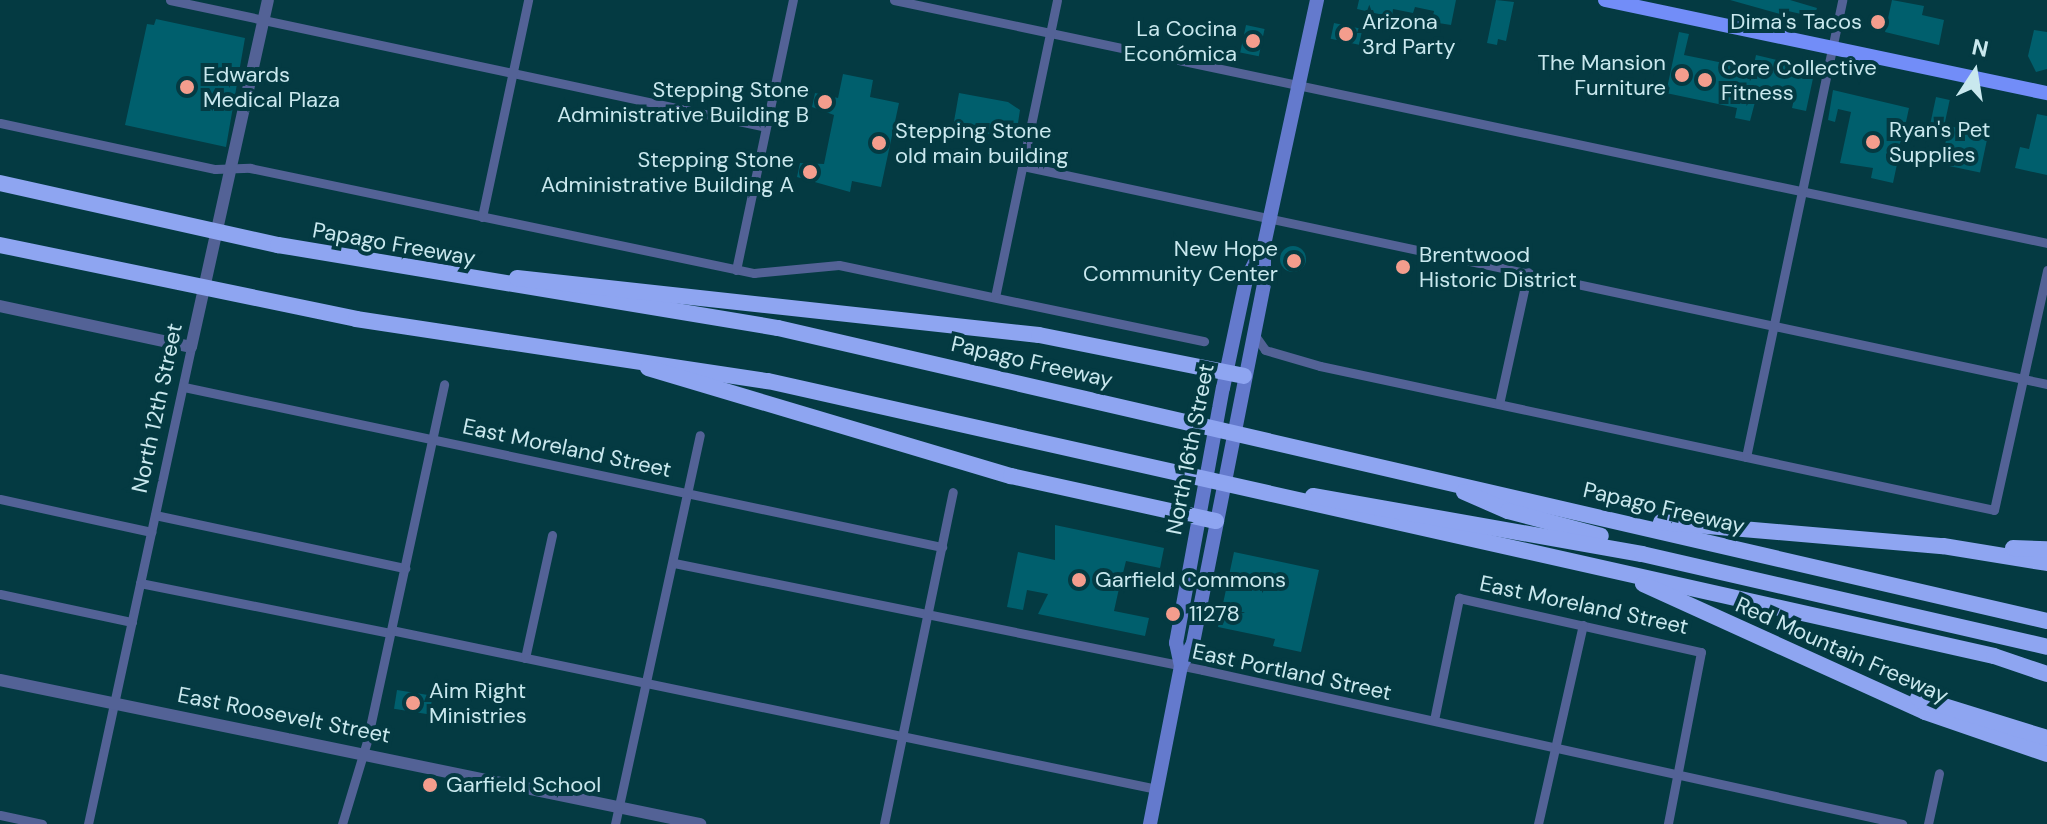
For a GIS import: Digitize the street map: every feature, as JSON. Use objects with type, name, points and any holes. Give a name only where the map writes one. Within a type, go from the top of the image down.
[{"type":"highway","name":"Papago Freeway","points":[[0,183],[452,277],[778,328],[1616,519],[2047,621]]},
{"type":"highway","points":[[0,245],[356,319],[613,355],[768,381],[1624,573],[2047,674]]},
{"type":"highway","points":[[452,277],[622,287],[1039,335],[1242,384]]},
{"type":"highway","points":[[613,355],[988,470],[1218,513]]},
{"type":"highway","points":[[1428,476],[1508,511],[1761,578],[2047,647]]},
{"type":"highway","points":[[1267,492],[1554,537],[2047,638]]},
{"type":"highway","points":[[1616,519],[1943,546],[2047,549]]},
{"type":"highway","points":[[1943,546],[2047,563]]},
{"type":"highway","name":"Red Mountain Freeway","points":[[1624,573],[1958,726],[2047,754]]},
{"type":"highway","points":[[1822,665],[2022,733],[2047,738]]},
{"type":"main road","name":"North 16th Street","points":[[1150,824],[1181,666],[1193,643],[1254,332],[1269,218],[1317,0]]},
{"type":"main road","points":[[1605,0],[2047,93]]},
{"type":"main road","name":"North 16th Street","points":[[1181,666],[1176,643],[1225,380],[1246,280],[1264,245]]},
{"type":"street","points":[[170,0],[766,127]]},
{"type":"street","name":"North 12th Street","points":[[88,824],[268,0]]},
{"type":"street","points":[[482,217],[528,0]]},
{"type":"street","points":[[736,270],[793,0]]},
{"type":"street","points":[[894,0],[2047,243]]},
{"type":"street","points":[[995,297],[1057,0]]},
{"type":"street","points":[[1746,457],[1842,0]]},
{"type":"street","points":[[0,123],[215,169],[232,167],[736,270],[839,265],[1204,341]]},
{"type":"street","points":[[1023,166],[2047,384]]},
{"type":"street","points":[[1254,332],[1271,352],[1994,510],[2047,270]]},
{"type":"street","points":[[1499,404],[1528,272]]},
{"type":"street","points":[[0,306],[191,347]]},
{"type":"street","points":[[342,824],[391,632],[444,384]]},
{"type":"street","name":"East Moreland Street","points":[[184,387],[942,547]]},
{"type":"street","points":[[615,824],[649,684],[700,435]]},
{"type":"street","points":[[884,824],[953,492]]},
{"type":"street","points":[[0,499],[151,532]]},
{"type":"street","points":[[155,515],[405,568]]},
{"type":"street","points":[[525,658],[552,535]]},
{"type":"street","name":"East Portland Street","points":[[674,563],[1181,666],[1902,824]]},
{"type":"street","points":[[140,583],[525,658],[1157,789]]},
{"type":"street","points":[[0,594],[132,622]]},
{"type":"street","name":"East Moreland Street","points":[[1434,720],[1459,598],[1583,625],[1701,652],[1678,775]]},
{"type":"street","points":[[1538,824],[1583,625]]},
{"type":"street","name":"East Roosevelt Street","points":[[0,680],[362,751],[700,824]]},
{"type":"street","points":[[1928,824],[1939,773]]},
{"type":"street","points":[[1668,824],[1678,775]]},
{"type":"street","points":[[0,815],[42,824]]},
{"type":"building","points":[[1359,0],[1456,0],[1451,25],[1432,22],[1434,11],[1415,7],[1413,13],[1393,9],[1392,17],[1357,9]]},
{"type":"building","points":[[1496,0],[1514,2],[1506,41],[1498,39],[1497,45],[1487,43]]},
{"type":"building","points":[[1730,0],[1790,0],[1817,8],[1814,17],[1788,11],[1787,16]]},
{"type":"building","points":[[1892,0],[1924,6],[1922,15],[1944,20],[1939,45],[1885,32]]},
{"type":"building","name":"Edwards Medical Plaza","points":[[156,19],[245,38],[226,147],[125,125],[147,24],[154,25]]},
{"type":"building","name":"Arizona 3rd Party","points":[[1334,23],[1362,29],[1359,45],[1331,39]]},
{"type":"building","name":"La Cocina Económica","points":[[1246,25],[1265,29],[1259,56],[1240,52]]},
{"type":"building","points":[[2034,30],[2047,32],[2047,69],[2036,72],[2028,56]]},
{"type":"building","points":[[1679,32],[1689,34],[1684,55],[1753,69],[1756,55],[1815,69],[1806,111],[1792,108],[1795,94],[1759,87],[1750,121],[1735,118],[1737,108],[1666,93]]},
{"type":"building","points":[[843,74],[873,80],[870,97],[899,103],[881,187],[852,181],[850,192],[797,177],[800,163],[824,164],[834,115],[812,107],[815,93],[838,98]]},
{"type":"building","name":"Ryan's Pet Supplies","points":[[1833,90],[1909,108],[1893,183],[1871,178],[1873,168],[1840,163],[1851,112],[1838,109],[1835,122],[1828,120]]},
{"type":"building","points":[[959,93],[1008,102],[1020,110],[1018,123],[1008,123],[1005,137],[953,127]]},
{"type":"building","points":[[1936,97],[1950,100],[1943,130],[1930,127]]},
{"type":"building","points":[[2037,114],[2047,116],[2047,175],[2015,168],[2020,147],[2029,149]]},
{"type":"building","points":[[1949,126],[1988,134],[1980,172],[1941,164]]},
{"type":"building","name":"New Hope Community Center","points":[[1293,246],[1302,250],[1306,259],[1302,268],[1293,272],[1284,268],[1280,259],[1284,250]]},
{"type":"building","name":"Garfield Commons","points":[[1055,525],[1164,548],[1160,568],[1126,561],[1114,611],[1149,618],[1145,636],[1038,614],[1048,594],[1027,590],[1023,610],[1007,607],[1018,552],[1055,560]]},
{"type":"building","points":[[1234,552],[1319,570],[1301,652],[1273,646],[1275,639],[1218,627]]},
{"type":"building","name":"Aim Right Ministries","points":[[397,690],[433,696],[430,714],[394,709]]},
{"type":"place","name":"Dima's Tacos","points":[[1878,22]]},
{"type":"place","name":"Arizona 3rd Party","points":[[1346,34]]},
{"type":"place","name":"La Cocina Económica","points":[[1253,41]]},
{"type":"place","name":"The Mansion Furniture","points":[[1682,75]]},
{"type":"place","name":"Core Collective Fitness","points":[[1705,80]]},
{"type":"place","name":"Edwards Medical Plaza","points":[[187,87]]},
{"type":"place","name":"Stepping Stone Administrative Building B","points":[[825,102]]},
{"type":"place","name":"Ryan's Pet Supplies","points":[[1873,142]]},
{"type":"place","name":"Stepping Stone old main building","points":[[879,143]]},
{"type":"place","name":"Stepping Stone Administrative Building A","points":[[810,172]]},
{"type":"place","name":"New Hope Community Center","points":[[1294,261]]},
{"type":"place","name":"Brentwood Historic District","points":[[1403,267]]},
{"type":"place","name":"Garfield Commons","points":[[1079,580]]},
{"type":"place","name":"11278","points":[[1173,614]]},
{"type":"place","name":"Aim Right Ministries","points":[[413,703]]},
{"type":"place","name":"Garfield School","points":[[430,785]]}]
